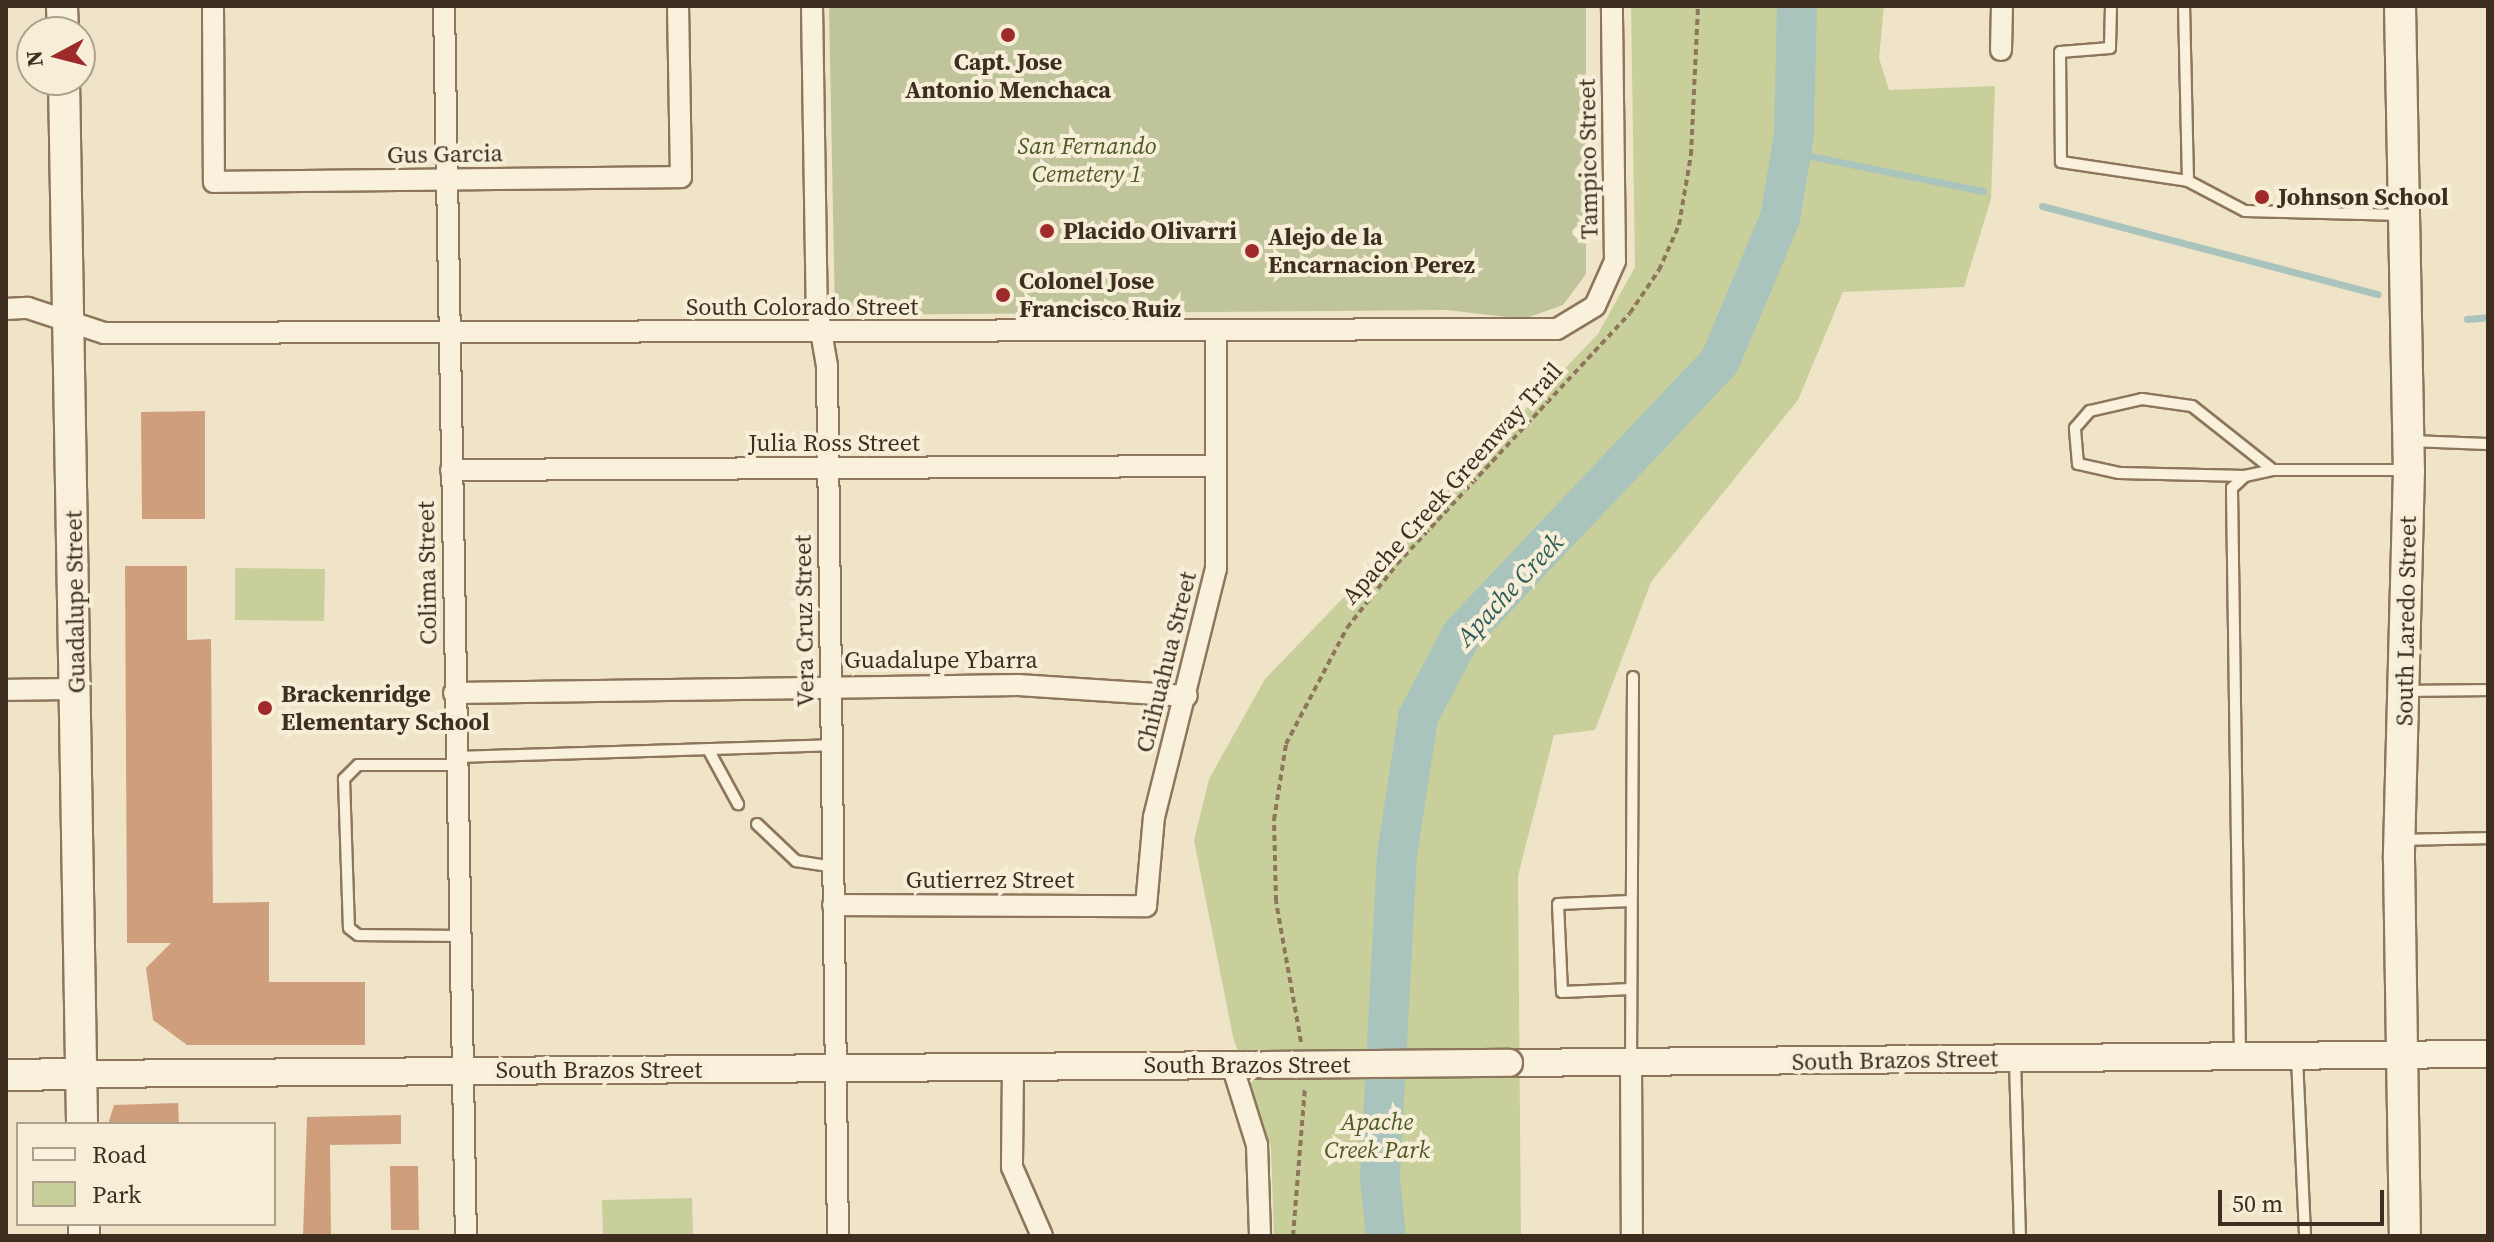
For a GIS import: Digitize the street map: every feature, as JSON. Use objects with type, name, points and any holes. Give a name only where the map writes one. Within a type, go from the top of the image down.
[{"type":"main road","name":"South Laredo Street","points":[[2400,6],[2408,455],[2400,840],[2405,1236]]},
{"type":"main road","name":"Guadalupe Street","points":[[64,96],[77,689],[82,1122]]},
{"type":"main road","name":"South Brazos Street","points":[[6,1075],[81,1074]]},
{"type":"street","name":"Gus Garcia","points":[[213,6],[214,182],[681,177],[678,6]]},
{"type":"street","name":"Colima Street","points":[[444,6],[466,1236]]},
{"type":"street","name":"Vera Cruz Street","points":[[812,6],[828,470],[838,1236]]},
{"type":"street","name":"Tampico Street","points":[[1595,306],[1615,261],[1612,6]]},
{"type":"street","points":[[2001,50],[2002,6]]},
{"type":"street","name":"South Colorado Street","points":[[6,309],[104,333],[450,330],[821,334],[1546,330],[1576,323],[1595,306]]},
{"type":"street","name":"Chihuahua Street","points":[[1146,906],[1154,817],[1187,696],[1216,569],[1216,331]]},
{"type":"street","name":"Julia Ross Street","points":[[451,470],[1216,466]]},
{"type":"street","name":"Guadalupe Ybarra","points":[[454,693],[1050,686],[1187,696]]},
{"type":"street","points":[[6,690],[77,689]]},
{"type":"street","name":"Gutierrez Street","points":[[833,905],[1146,906]]},
{"type":"street","name":"South Brazos Street","points":[[81,1074],[1631,1064],[2488,1054]]},
{"type":"street","points":[[1631,1064],[1632,1236]]},
{"type":"street","points":[[1232,1065],[1257,1145],[1260,1236]]},
{"type":"street","points":[[1013,1067],[1012,1167],[1042,1236]]},
{"type":"lane","points":[[2111,6],[2110,48],[2060,52],[2061,162],[2188,181],[2245,211],[2404,215]]},
{"type":"lane","points":[[2184,6],[2188,181]]},
{"type":"lane","points":[[2273,470],[2192,406],[2142,399],[2090,411],[2075,428],[2078,464],[2119,473],[2245,476],[2488,444]]},
{"type":"lane","points":[[2240,1056],[2232,488],[2245,476]]},
{"type":"lane","points":[[1631,1064],[1633,677]]},
{"type":"lane","points":[[2405,691],[2488,690]]},
{"type":"lane","points":[[459,936],[358,935],[349,928],[345,841],[350,768],[831,745]]},
{"type":"lane","points":[[708,749],[738,804]]},
{"type":"lane","points":[[757,824],[796,861],[832,867]]},
{"type":"lane","points":[[2400,840],[2488,838]]},
{"type":"lane","points":[[1630,901],[1558,904],[1562,992],[1631,989]]},
{"type":"lane","points":[[2297,1056],[2301,1235]]},
{"type":"lane","points":[[2015,1058],[2020,1236]]},
{"type":"path","name":"Apache Creek Greenway Trail","points":[[1302,1048],[1276,901],[1274,820],[1286,744],[1347,628],[1397,564],[1630,313],[1659,270],[1679,225],[1691,155],[1698,6]]},
{"type":"path","points":[[1293,1236],[1305,1079]]},
{"type":"green space","name":"San Fernando Cemetery 1","points":[[829,6],[1586,6],[1586,274],[1563,305],[1523,319],[1447,310],[835,315]]},
{"type":"green space","name":"Apache Creek Park","points":[[1631,6],[1884,6],[1879,58],[1889,90],[1995,86],[1991,199],[1964,287],[1843,292],[1798,400],[1651,582],[1595,730],[1554,735],[1518,876],[1521,1236],[1274,1236],[1271,1148],[1233,1037],[1194,840],[1209,779],[1265,679],[1598,334],[1635,267]]},
{"type":"green space","points":[[235,568],[325,569],[324,621],[235,620]]},
{"type":"green space","points":[[692,1198],[693,1236],[603,1236],[602,1200]]},
{"type":"building","points":[[205,411],[205,519],[142,519],[141,412]]},
{"type":"building","points":[[125,566],[187,566],[187,640],[211,639],[213,903],[269,902],[269,982],[365,982],[365,1045],[187,1045],[153,1020],[146,968],[171,943],[127,943]]},
{"type":"building","points":[[178,1103],[179,1122],[109,1122],[114,1105]]},
{"type":"building","points":[[401,1115],[401,1144],[330,1145],[331,1236],[303,1236],[307,1117]]},
{"type":"building","points":[[390,1166],[418,1166],[419,1230],[391,1230]]},
{"type":"waterway","name":"Apache Creek","points":[[1386,1236],[1380,1178],[1397,855],[1418,717],[1462,634],[1720,361],[1780,218],[1794,135],[1797,6]]},
{"type":"waterway","points":[[1791,152],[1983,191]]},
{"type":"waterway","points":[[2042,206],[2378,294]]},
{"type":"waterway","points":[[2467,319],[2488,317]]},
{"type":"place","name":"Capt. Jose Antonio Menchaca","points":[[1008,35]]},
{"type":"place","name":"Johnson School","points":[[2262,197]]},
{"type":"place","name":"Placido Olivarri","points":[[1047,231]]},
{"type":"place","name":"Alejo de la Encarnacion Perez","points":[[1252,251]]},
{"type":"place","name":"Colonel Jose Francisco Ruiz","points":[[1003,295]]},
{"type":"place","name":"Brackenridge Elementary School","points":[[265,708]]}]
